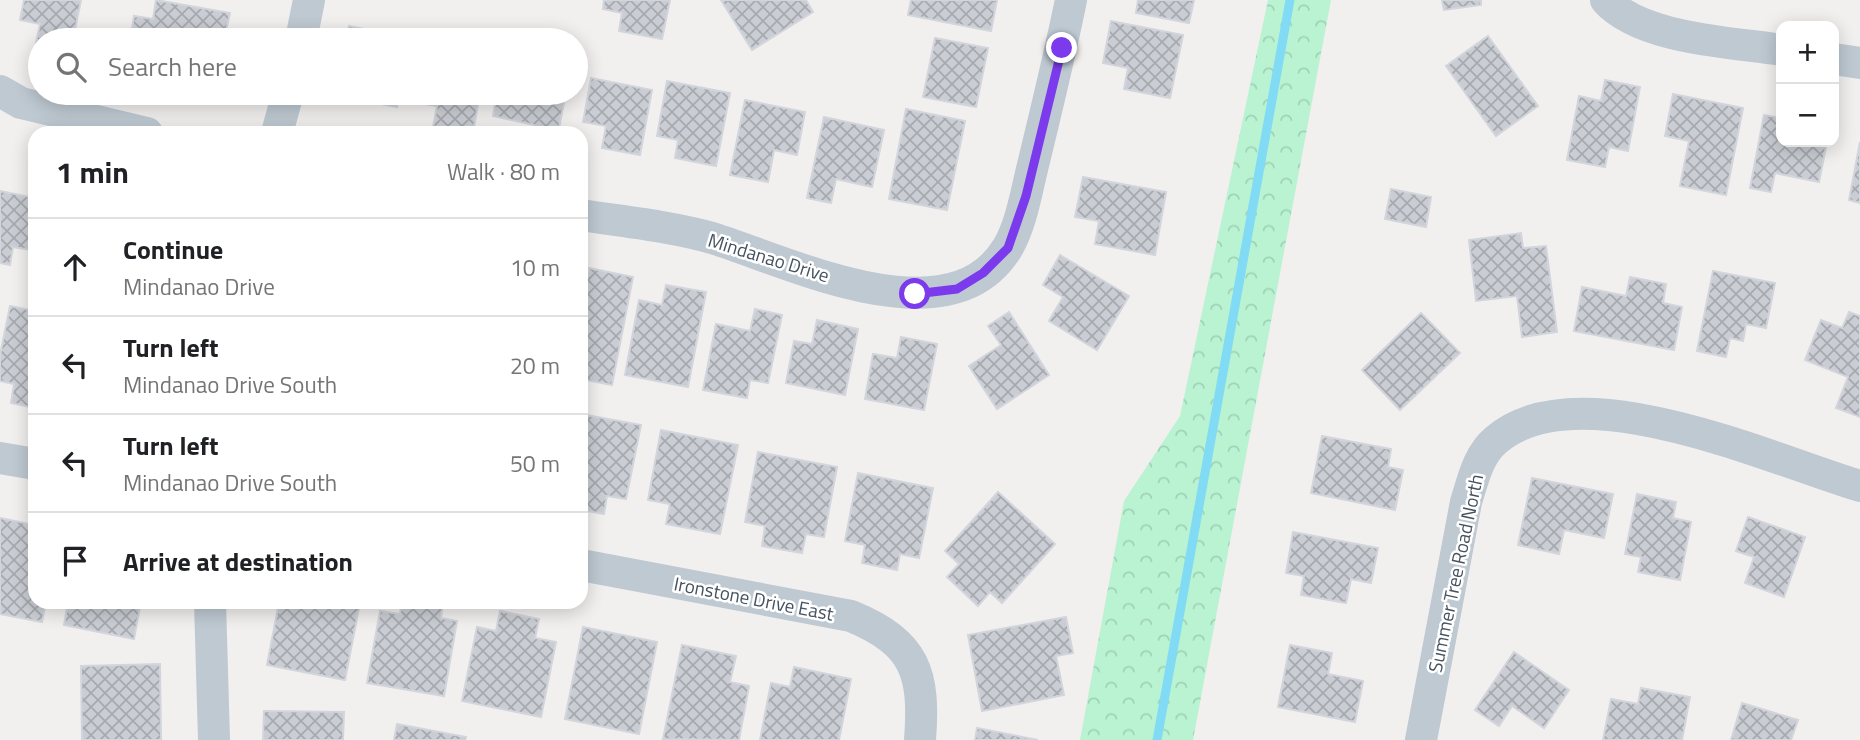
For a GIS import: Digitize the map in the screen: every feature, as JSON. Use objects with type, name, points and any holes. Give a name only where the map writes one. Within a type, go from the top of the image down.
[{"type":"street","points":[[303,28],[309,0]]},
{"type":"street","name":"Mindanao Drive","points":[[588,216],[646,223],[711,238],[858,285],[915,294],[957,289],[983,273],[1008,248],[1026,196],[1071,0]]},
{"type":"street","points":[[1610,5],[1638,22],[1668,32],[1776,49]]},
{"type":"street","points":[[1839,60],[1860,63]]},
{"type":"street","points":[[0,92],[28,105]]},
{"type":"street","points":[[29,105],[118,126]]},
{"type":"street","points":[[279,126],[285,105]]},
{"type":"street","name":"Summer Tree Road North","points":[[1421,740],[1466,502],[1477,467],[1494,441],[1520,423],[1569,414],[1623,416],[1723,439],[1860,486]]},
{"type":"street","points":[[0,458],[28,463]]},
{"type":"street","name":"Ironstone Drive East","points":[[588,566],[851,616],[882,629],[902,645],[912,662],[923,702],[920,740]]},
{"type":"street","points":[[210,609],[214,740]]},
{"type":"green space","points":[[1268,0],[1331,0],[1193,740],[1080,740],[1124,501],[1180,416]]},
{"type":"building","points":[[24,0],[81,0],[75,28],[39,28],[40,24],[20,20]]},
{"type":"building","points":[[156,0],[230,13],[227,28],[132,28],[134,16],[153,19]]},
{"type":"building","points":[[604,0],[670,0],[662,39],[619,31],[622,13],[603,9]]},
{"type":"building","points":[[721,0],[806,0],[813,12],[752,50]]},
{"type":"building","points":[[911,0],[997,0],[991,31],[908,15]]},
{"type":"building","points":[[1138,0],[1194,0],[1189,23],[1136,13]]},
{"type":"building","points":[[1442,0],[1481,0],[1481,5],[1444,10]]},
{"type":"building","points":[[1111,21],[1183,35],[1170,98],[1124,89],[1128,68],[1103,63]]},
{"type":"building","points":[[1488,36],[1538,106],[1496,136],[1446,66]]},
{"type":"building","points":[[935,38],[988,48],[976,107],[923,97]]},
{"type":"building","points":[[591,78],[652,90],[640,155],[602,148],[606,126],[583,122]]},
{"type":"building","points":[[1605,80],[1640,87],[1628,151],[1609,147],[1605,167],[1567,160],[1579,96],[1601,101]]},
{"type":"building","points":[[667,81],[730,93],[716,166],[675,158],[678,140],[657,136]]},
{"type":"building","points":[[1673,94],[1743,108],[1726,195],[1680,186],[1689,141],[1665,136]]},
{"type":"building","points":[[745,100],[805,112],[797,155],[774,150],[768,182],[730,175]]},
{"type":"building","points":[[431,105],[478,105],[474,126],[433,126],[437,106]]},
{"type":"building","points":[[495,105],[564,105],[559,126],[534,126],[493,116]]},
{"type":"building","points":[[906,109],[965,121],[947,210],[889,199]]},
{"type":"building","points":[[1764,115],[1776,117],[1776,147],[1826,147],[1819,182],[1775,173],[1771,192],[1750,188]]},
{"type":"building","points":[[824,117],[884,130],[872,187],[836,179],[831,203],[807,198]]},
{"type":"building","points":[[1860,142],[1860,203],[1849,200]]},
{"type":"building","points":[[1083,177],[1166,192],[1155,255],[1095,244],[1099,221],[1075,217]]},
{"type":"building","points":[[1391,189],[1431,197],[1426,227],[1385,219]]},
{"type":"building","points":[[0,191],[28,197],[28,250],[13,247],[10,265],[0,263]]},
{"type":"building","points":[[1521,233],[1523,248],[1546,246],[1557,332],[1522,337],[1517,296],[1476,301],[1469,240]]},
{"type":"building","points":[[1060,255],[1129,296],[1097,350],[1049,321],[1063,297],[1043,285]]},
{"type":"building","points":[[589,268],[633,277],[612,385],[588,380]]},
{"type":"building","points":[[1713,271],[1775,283],[1766,328],[1746,324],[1743,341],[1730,338],[1726,357],[1697,351]]},
{"type":"building","points":[[1630,277],[1666,284],[1663,303],[1682,307],[1674,350],[1574,331],[1582,287],[1626,296]]},
{"type":"building","points":[[666,285],[706,292],[688,387],[625,375],[639,300],[662,305]]},
{"type":"building","points":[[10,306],[28,310],[28,407],[11,403],[14,384],[0,381],[0,355]]},
{"type":"building","points":[[755,309],[782,315],[768,383],[750,380],[747,398],[703,390],[716,324],[750,331]]},
{"type":"building","points":[[1009,312],[1049,375],[997,409],[969,366],[1001,345],[988,326]]},
{"type":"building","points":[[1849,312],[1860,316],[1860,417],[1836,408],[1848,377],[1805,360],[1821,320],[1842,328]]},
{"type":"building","points":[[1421,313],[1460,353],[1400,410],[1362,370]]},
{"type":"building","points":[[817,320],[858,329],[845,395],[786,383],[794,341],[812,344]]},
{"type":"building","points":[[901,337],[937,344],[924,410],[865,399],[873,354],[897,358]]},
{"type":"building","points":[[588,415],[641,425],[626,499],[607,496],[604,514],[588,511]]},
{"type":"building","points":[[661,430],[738,445],[720,534],[666,524],[670,504],[648,500]]},
{"type":"building","points":[[1322,436],[1391,449],[1388,467],[1403,470],[1395,510],[1311,493]]},
{"type":"building","points":[[758,452],[837,467],[824,537],[806,534],[802,553],[762,546],[765,526],[745,522]]},
{"type":"building","points":[[858,473],[933,488],[919,558],[900,554],[897,570],[862,563],[865,545],[845,541]]},
{"type":"building","points":[[1532,478],[1613,494],[1604,538],[1564,530],[1559,554],[1518,545]]},
{"type":"building","points":[[998,492],[1055,544],[1002,603],[990,592],[978,606],[947,577],[959,564],[945,551]]},
{"type":"building","points":[[1637,494],[1676,502],[1673,518],[1691,522],[1680,580],[1638,572],[1641,557],[1625,554]]},
{"type":"building","points":[[1748,517],[1805,537],[1784,597],[1745,583],[1754,557],[1736,551]]},
{"type":"building","points":[[0,518],[28,524],[28,609],[45,609],[42,622],[0,614]]},
{"type":"building","points":[[1293,532],[1378,548],[1371,583],[1351,579],[1346,603],[1301,595],[1304,576],[1286,573]]},
{"type":"building","points":[[67,609],[140,609],[134,639],[64,625]]},
{"type":"building","points":[[278,609],[359,609],[345,680],[267,665]]},
{"type":"building","points":[[401,609],[442,609],[441,618],[457,621],[444,696],[367,683],[380,611],[400,614]]},
{"type":"building","points":[[500,611],[539,619],[535,638],[556,642],[541,717],[462,701],[477,627],[496,631]]},
{"type":"building","points":[[1066,617],[1073,653],[1056,656],[1064,695],[982,711],[968,635]]},
{"type":"building","points":[[583,627],[657,642],[639,734],[565,719]]},
{"type":"building","points":[[682,645],[736,656],[730,682],[749,686],[739,740],[663,739]]},
{"type":"building","points":[[1290,645],[1332,653],[1328,674],[1363,681],[1355,722],[1278,707]]},
{"type":"building","points":[[1514,652],[1569,690],[1544,728],[1512,706],[1499,726],[1475,710]]},
{"type":"building","points":[[160,664],[161,740],[82,740],[81,666]]},
{"type":"building","points":[[794,667],[851,679],[839,740],[760,740],[771,683],[790,687]]},
{"type":"building","points":[[1641,688],[1690,697],[1682,740],[1603,740],[1611,699],[1638,704]]},
{"type":"building","points":[[1742,703],[1798,720],[1791,740],[1731,740]]},
{"type":"building","points":[[264,711],[344,712],[343,740],[263,740]]},
{"type":"building","points":[[397,724],[466,737],[465,740],[394,740]]},
{"type":"building","points":[[977,728],[1038,740],[975,740]]},
{"type":"waterway","points":[[1157,740],[1290,0]]},
{"type":"route","points":[[915,294],[957,289],[983,273],[1008,248],[1026,196],[1062,48]]}]
